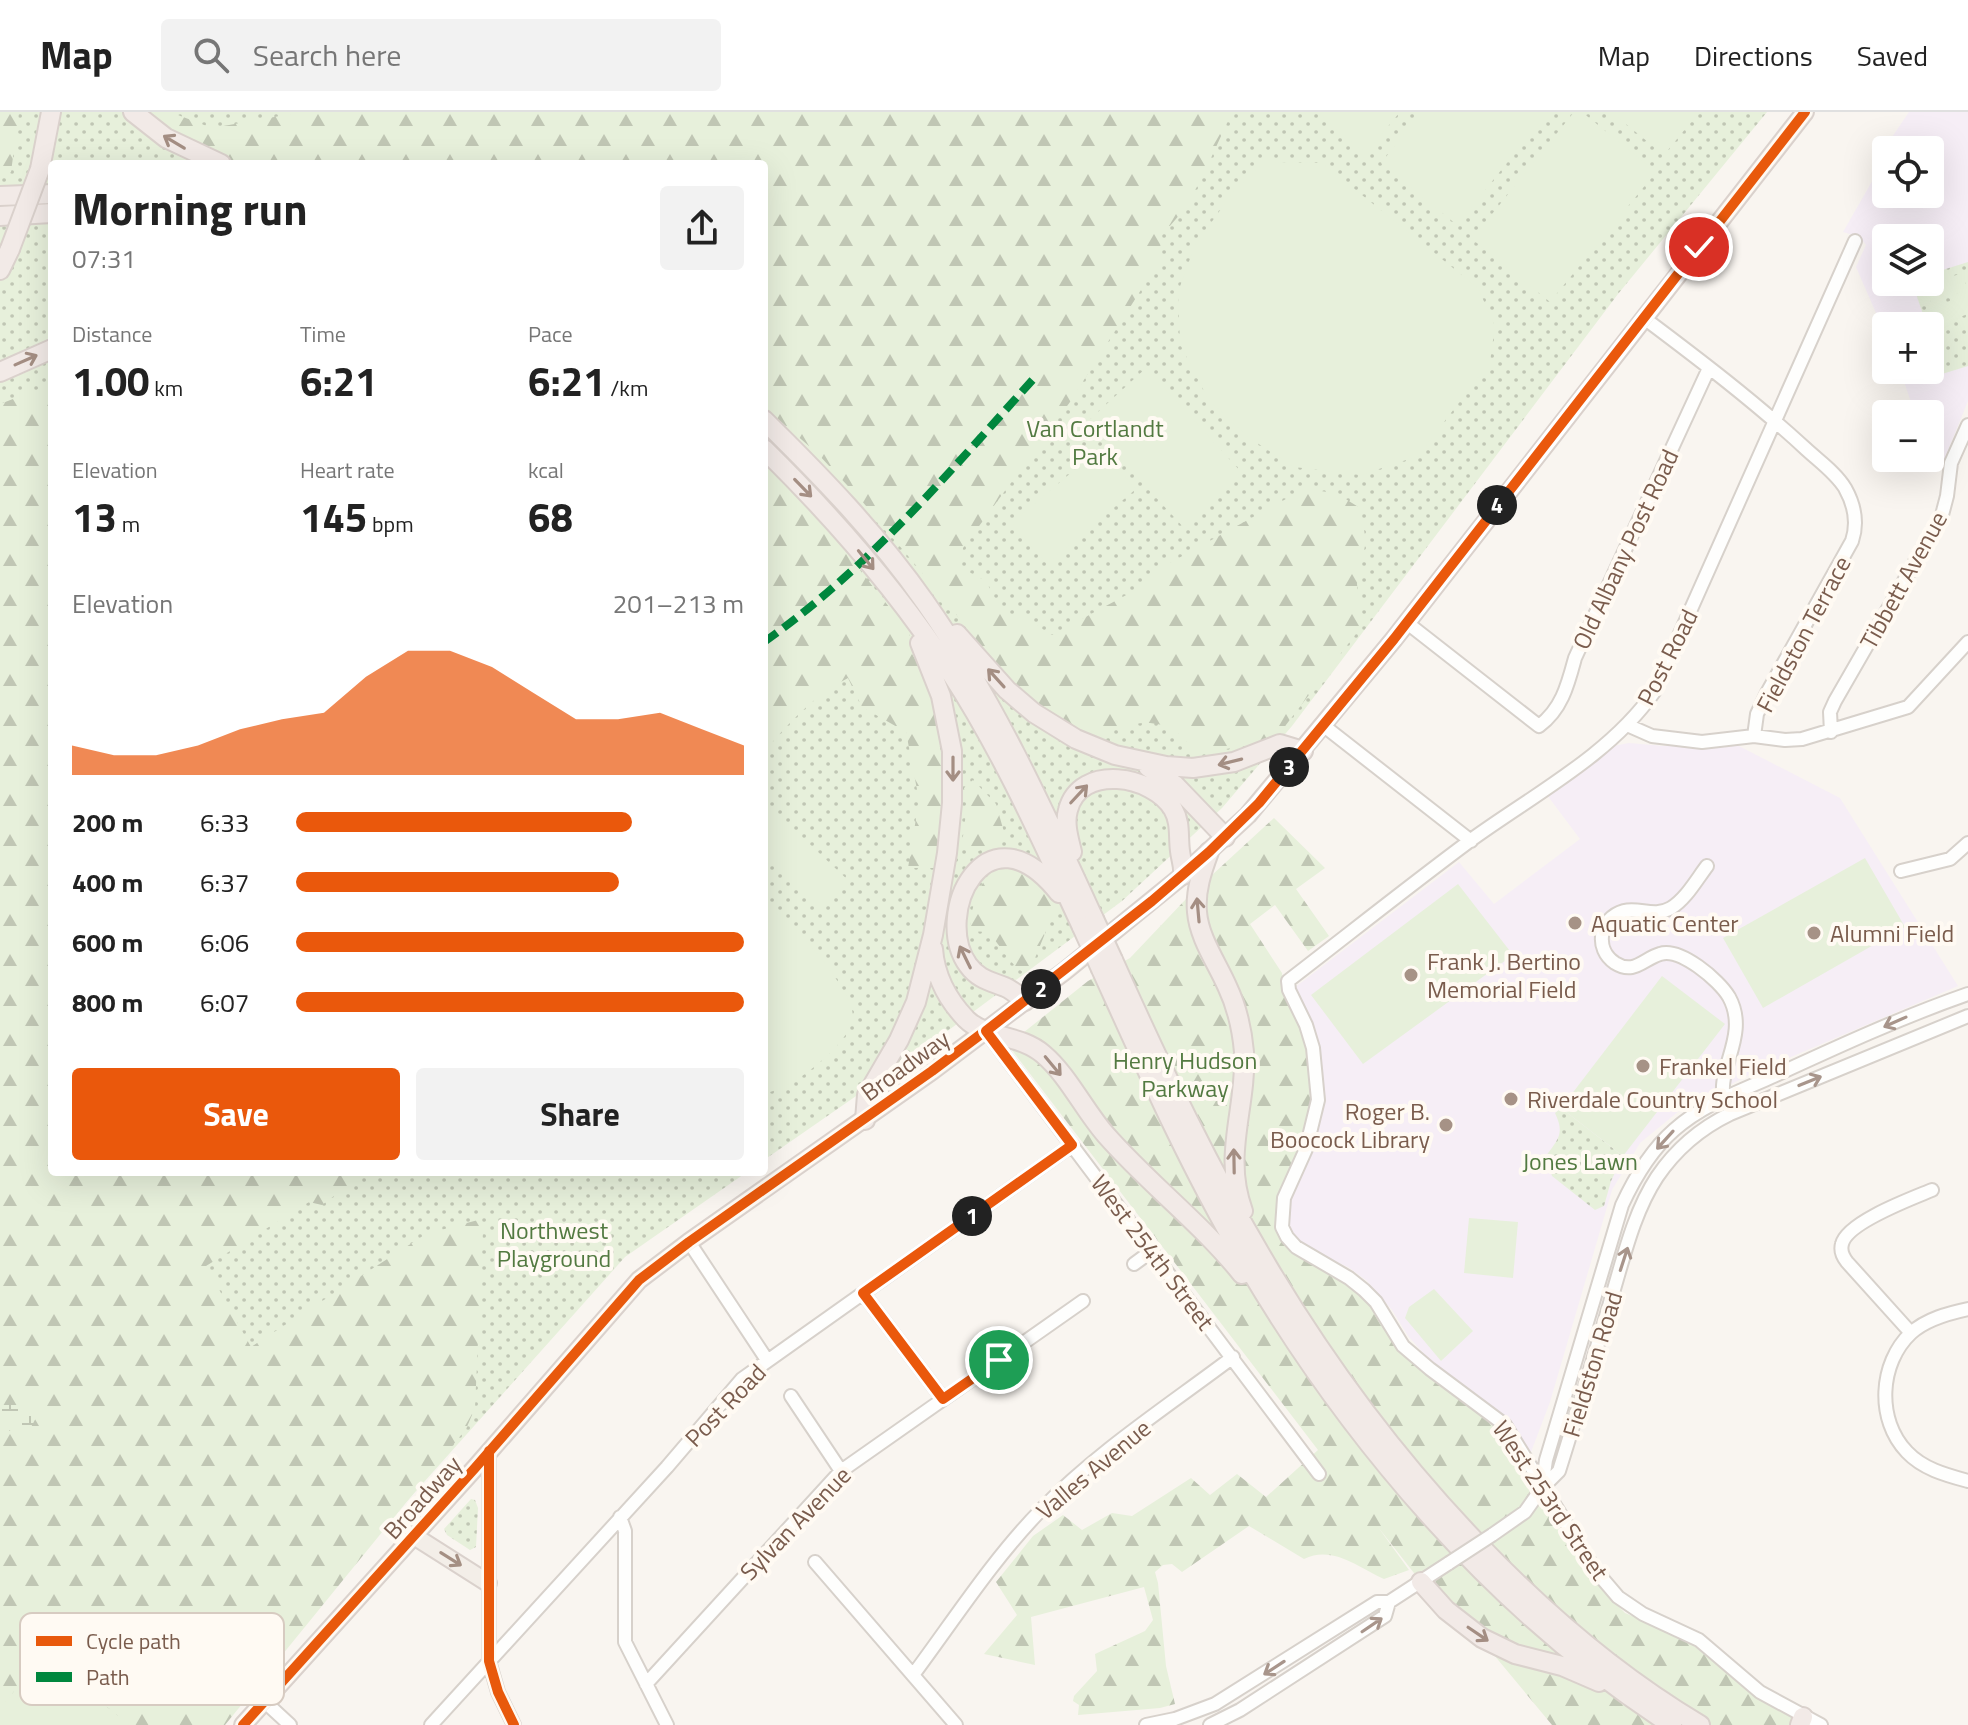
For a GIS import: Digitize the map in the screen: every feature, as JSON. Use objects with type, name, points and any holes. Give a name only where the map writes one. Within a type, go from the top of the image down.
[{"type":"highway","points":[[35,168],[41,112]]},
{"type":"highway","points":[[0,270],[51,112]]},
{"type":"highway","points":[[133,112],[166,138],[213,160]]},
{"type":"highway","points":[[0,196],[48,194]]},
{"type":"highway","points":[[0,216],[48,213]]},
{"type":"highway","points":[[0,372],[48,351]]},
{"type":"highway","points":[[768,424],[849,506],[912,584],[1020,702],[1069,736],[1167,778],[1225,837]]},
{"type":"highway","points":[[768,453],[827,513],[892,592],[940,657],[983,726],[1088,923],[1187,1122],[1263,1262],[1306,1332],[1353,1398],[1463,1528],[1545,1612],[1634,1683],[1700,1725]]},
{"type":"highway","points":[[912,584],[984,695],[1082,894]]},
{"type":"highway","points":[[865,1120],[867,1095],[896,1047],[916,1002],[943,887],[951,812],[952,745],[934,675],[892,592]]},
{"type":"highway","points":[[1121,757],[1193,768],[1234,762],[1280,744],[1303,751]]},
{"type":"highway","points":[[1088,923],[1068,838],[1067,812],[1075,795],[1098,780],[1137,783],[1156,791],[1167,801],[1179,826],[1183,875]]},
{"type":"highway","points":[[1209,852],[1197,892],[1197,917],[1233,998],[1242,1032],[1244,1067],[1233,1152],[1234,1175],[1237,1193],[1263,1262]]},
{"type":"highway","points":[[1025,1001],[1006,987],[977,975],[961,951],[959,912],[964,892],[975,873],[989,862],[1002,858],[1015,858],[1028,863],[1088,923]]},
{"type":"highway","points":[[933,935],[935,963],[942,984],[966,1019],[986,1031],[1024,1042],[1048,1058],[1106,1136],[1215,1241],[1285,1326]]},
{"type":"highway","points":[[1107,964],[1149,1076],[1242,1256],[1285,1326],[1355,1425],[1426,1510],[1512,1599],[1578,1658],[1620,1691],[1672,1725]]},
{"type":"highway","points":[[1421,1582],[1446,1610],[1492,1643],[1515,1654],[1562,1666],[1620,1691]]},
{"type":"main road","name":"Broadway","points":[[284,1679],[631,1288],[689,1242],[865,1120],[1025,1001],[1183,875],[1259,803],[1324,726],[1805,112]]},
{"type":"main road","points":[[414,1536],[488,1583]]},
{"type":"main road","name":"Broadway","points":[[243,1725],[260,1705]]},
{"type":"street","name":"Post Road","points":[[1288,981],[1471,841],[1609,742],[1654,692],[1855,241]]},
{"type":"street","name":"Fieldston Terrace","points":[[1644,318],[1775,421],[1844,486],[1853,510],[1856,530],[1848,551],[1767,693],[1757,714],[1754,736]]},
{"type":"street","name":"Old Albany Post Road","points":[[1406,622],[1539,726],[1546,721],[1561,700],[1575,658],[1709,368]]},
{"type":"street","name":"Tibbett Avenue","points":[[1831,732],[1830,712],[1835,701],[1942,515],[1951,463],[1968,425]]},
{"type":"street","points":[[1627,725],[1652,736],[1702,742],[1754,736],[1785,740],[1831,732],[1908,707],[1918,700],[1968,642]]},
{"type":"street","points":[[1324,726],[1471,841]]},
{"type":"street","points":[[1901,871],[1950,859],[1968,843]]},
{"type":"street","points":[[1707,866],[1674,906],[1653,914],[1626,911],[1613,917],[1604,927],[1601,943],[1610,959],[1630,968],[1641,966],[1659,954],[1682,956],[1724,990],[1735,1011],[1737,1025],[1723,1099],[1730,1114]]},
{"type":"street","name":"West 253rd Street","points":[[1288,981],[1313,1048],[1318,1100],[1306,1149],[1284,1198],[1282,1227],[1287,1237],[1296,1247],[1364,1290],[1376,1302],[1403,1346],[1505,1425],[1595,1570],[1618,1597],[1643,1614],[1699,1640],[1742,1679],[1801,1721],[1821,1725]]},
{"type":"street","name":"Fieldston Road","points":[[1542,1488],[1546,1460],[1622,1205],[1633,1181],[1659,1146],[1689,1117],[1723,1099],[1847,1042],[1968,994]]},
{"type":"street","name":"Fieldston Road","points":[[1148,1725],[1215,1704],[1377,1602],[1389,1602],[1525,1512],[1559,1471],[1632,1234],[1649,1190],[1673,1158],[1698,1133],[1730,1114],[1968,1016]]},
{"type":"street","name":"West 254th Street","points":[[986,1031],[1319,1474]]},
{"type":"street","name":"Post Road","points":[[431,1725],[667,1467],[742,1379],[1072,1145]]},
{"type":"street","points":[[1911,1333],[1847,1262],[1842,1254],[1842,1244],[1846,1236],[1875,1217],[1932,1190]]},
{"type":"street","points":[[1615,1228],[1632,1234]]},
{"type":"street","points":[[689,1242],[767,1360]]},
{"type":"street","points":[[1134,1264],[1153,1250]]},
{"type":"street","points":[[863,1293],[943,1399]]},
{"type":"street","name":"Sylvan Avenue","points":[[646,1684],[841,1471],[1083,1301]]},
{"type":"street","points":[[1968,1309],[1948,1313],[1911,1333],[1888,1372],[1885,1398],[1889,1422],[1902,1446],[1922,1464],[1968,1481]]},
{"type":"street","name":"Valles Avenue","points":[[913,1675],[1006,1551],[1041,1510],[1082,1472],[1233,1357]]},
{"type":"street","points":[[791,1396],[841,1471]]},
{"type":"street","points":[[489,1451],[489,1661],[498,1692],[514,1725]]},
{"type":"street","points":[[620,1517],[625,1531],[624,1634],[627,1648],[667,1725]]},
{"type":"street","points":[[815,1562],[956,1725]]},
{"type":"street","name":"Fieldston Road","points":[[1210,1725],[1240,1710],[1385,1616],[1389,1602]]},
{"type":"street","points":[[1319,1639],[1329,1654]]},
{"type":"street","points":[[268,1705],[290,1725]]},
{"type":"shaded area","points":[[1909,112],[1968,112],[1968,401],[1944,460],[1944,400],[1910,400],[1905,384],[1944,384],[1944,312],[1876,312],[1856,267],[1866,245],[1860,237],[1843,232],[1872,181],[1872,208],[1944,208],[1944,136],[1893,136]]},
{"type":"shaded area","name":"Riverdale Country School","points":[[1629,743],[1737,745],[1840,798],[1958,986],[1751,1074],[1679,1111],[1640,1143],[1612,1190],[1550,1402],[1531,1452],[1503,1416],[1433,1364],[1367,1281],[1348,1267],[1303,1247],[1291,1235],[1286,1217],[1288,1201],[1319,1105],[1294,988],[1459,862],[1494,904],[1580,839],[1547,795],[1608,747]]},
{"type":"green space","name":"Van Cortlandt Park","points":[[0,112],[1767,112],[1618,294],[1292,726],[1222,808],[1122,901],[918,1053],[768,1157],[768,160],[48,160],[48,1176],[741,1176],[625,1257],[284,1639],[284,1613],[20,1613],[20,1705],[225,1705],[207,1725],[0,1725]]},
{"type":"green space","points":[[0,112],[19,112],[11,172],[0,178]]},
{"type":"green space","points":[[152,112],[170,112],[212,128],[303,112],[1232,112],[1201,180],[1182,212],[1162,235],[1158,263],[1070,402],[963,548],[961,568],[986,581],[1002,612],[1026,619],[1052,635],[1143,586],[1166,565],[1304,489],[1336,493],[1360,508],[1366,541],[1357,584],[1365,622],[1279,734],[1255,744],[1197,754],[1178,733],[1155,724],[1125,726],[1096,738],[1068,726],[1005,680],[950,606],[861,500],[817,453],[768,410],[768,160],[231,160],[214,154],[155,119]]},
{"type":"green space","points":[[1316,112],[1400,112],[1366,153]]},
{"type":"green space","points":[[1422,112],[1548,112],[1457,225],[1381,163]]},
{"type":"green space","points":[[1574,112],[1582,112],[1656,172],[1550,302],[1472,239]]},
{"type":"green space","points":[[1611,112],[1699,112],[1664,155]]},
{"type":"green space","points":[[1265,162],[1322,163],[1478,288],[1495,326],[1490,362],[1418,456],[1361,475],[1294,467],[1248,437],[1208,399],[1180,344],[1178,292],[1195,245],[1234,191]]},
{"type":"green space","points":[[1968,262],[1968,366],[1944,373],[1944,312],[1922,312],[1917,296],[1944,296],[1944,270]]},
{"type":"green space","points":[[1962,273],[1968,290],[1931,303],[1929,296],[1944,296],[1944,279]]},
{"type":"green space","points":[[1968,295],[1968,314],[1944,323],[1944,312],[1934,312],[1932,307]]},
{"type":"green space","points":[[1146,368],[1243,474],[1184,528],[1087,422]]},
{"type":"green space","points":[[48,386],[48,1176],[361,1176],[322,1205],[309,1202],[206,1266],[251,1347],[426,1234],[478,1220],[483,1229],[475,1408],[466,1429],[284,1653],[284,1613],[20,1613],[20,1684],[0,1709],[0,404]]},
{"type":"green space","points":[[1100,448],[1136,489],[1047,564],[1012,523]]},
{"type":"green space","points":[[768,468],[844,550],[908,631],[936,705],[944,790],[938,868],[908,868],[919,800],[906,732],[862,707],[848,678],[806,707],[770,745]]},
{"type":"green space","points":[[973,780],[996,804],[1004,832],[992,846],[970,854],[962,844],[967,805],[964,788]]},
{"type":"green space","points":[[773,810],[849,881],[822,910],[768,860],[768,815]]},
{"type":"green space","name":"Henry Hudson Parkway","points":[[1274,818],[1325,868],[1296,889],[1329,936],[1308,951],[1275,905],[1250,924],[1282,973],[1284,990],[1299,1021],[1311,1069],[1311,1099],[1302,1147],[1282,1187],[1277,1209],[1280,1230],[1372,1305],[1394,1342],[1442,1386],[1492,1419],[1597,1584],[1625,1613],[1682,1636],[1733,1678],[1780,1709],[1813,1725],[1552,1725],[1494,1655],[1421,1582],[1378,1527],[1409,1570],[1384,1579],[1335,1556],[1315,1555],[1304,1559],[1249,1526],[1182,1572],[1172,1564],[1163,1565],[1155,1572],[1166,1666],[1175,1704],[1078,1715],[1079,1705],[1073,1701],[1097,1671],[1095,1654],[1145,1631],[1153,1620],[1144,1587],[1031,1617],[1035,1665],[984,1654],[1017,1615],[996,1582],[1033,1536],[1063,1515],[1082,1530],[1112,1513],[1132,1516],[1191,1478],[1210,1495],[1237,1474],[1266,1497],[1318,1450],[1008,1045],[1088,981],[1130,958],[1186,899]]},
{"type":"green space","name":"Alumni Field","points":[[1865,858],[1905,927],[1763,1008],[1723,938]]},
{"type":"green space","points":[[997,866],[1023,874],[1057,904],[1031,968],[1023,972],[987,932],[970,931],[977,896],[985,879]]},
{"type":"green space","name":"Frank J. Bertino Memorial Field","points":[[1458,884],[1513,955],[1363,1064],[1311,995]]},
{"type":"green space","points":[[768,911],[784,918],[815,951],[845,993],[853,1015],[843,1038],[832,1051],[803,1075],[768,1092]]},
{"type":"green space","name":"Frankel Field","points":[[1662,976],[1725,1024],[1623,1156],[1561,1108]]},
{"type":"green space","name":"Jones Lawn","points":[[1561,1108],[1623,1156],[1604,1206],[1595,1210],[1552,1176],[1546,1156],[1559,1136],[1560,1126],[1555,1113]]},
{"type":"green space","points":[[1469,1218],[1518,1222],[1513,1278],[1464,1273]]},
{"type":"green space","points":[[1434,1289],[1473,1331],[1441,1361],[1405,1318],[1409,1307]]},
{"type":"green space","points":[[0,1405],[27,1405],[37,1416],[30,1429],[21,1432],[14,1428],[0,1436]]},
{"type":"green space","points":[[471,1499],[475,1500],[478,1508],[476,1547],[470,1550],[447,1535],[444,1529]]},
{"type":"green space","points":[[20,1684],[20,1705],[104,1705],[130,1725],[0,1725],[0,1709]]},
{"type":"green space","points":[[104,1705],[241,1705],[225,1725],[130,1725]]},
{"type":"marked path","points":[[768,639],[874,550],[941,482],[1037,375]]},
{"type":"cycle path","points":[[284,1680],[639,1280],[932,1071],[1065,971],[1183,875],[1248,815],[1394,639],[1805,112]]},
{"type":"cycle path","points":[[489,1451],[489,1661],[498,1692],[514,1725]]},
{"type":"cycle path","points":[[243,1725],[261,1705]]},
{"type":"place","name":"Aquatic Center","points":[[1575,923]]},
{"type":"place","name":"Alumni Field","points":[[1814,933]]},
{"type":"place","name":"Frank J. Bertino Memorial Field","points":[[1411,975]]},
{"type":"place","name":"Frankel Field","points":[[1643,1066]]},
{"type":"place","name":"Riverdale Country School","points":[[1511,1099]]},
{"type":"place","name":"Roger B. Boocock Library","points":[[1446,1125]]},
{"type":"route","points":[[999,1360],[943,1399],[863,1293],[1072,1145],[986,1031],[1152,901],[1259,803],[1394,639],[1699,247]]},
{"type":"park label","name":"Northwest Playground","points":[[554,1244]]}]
